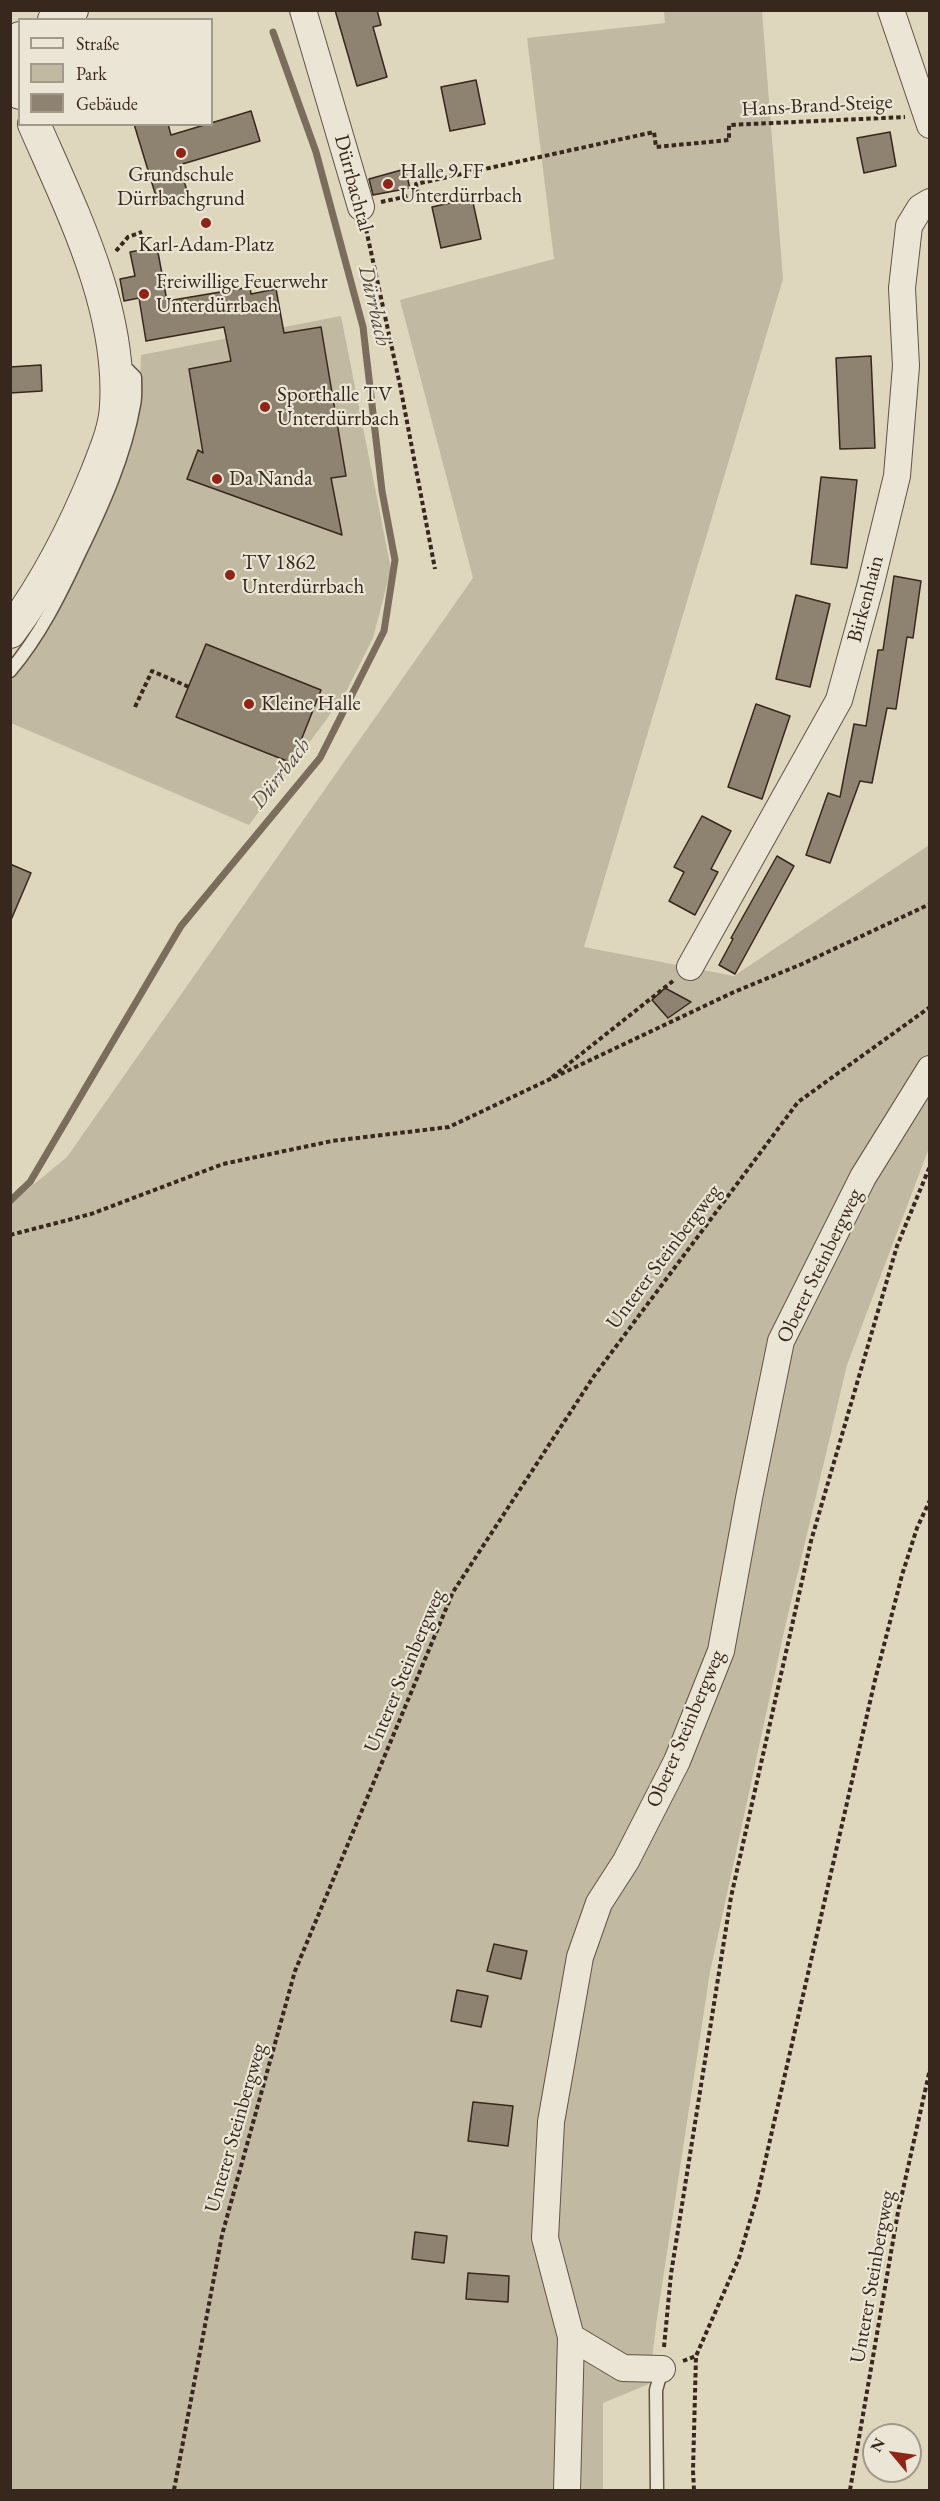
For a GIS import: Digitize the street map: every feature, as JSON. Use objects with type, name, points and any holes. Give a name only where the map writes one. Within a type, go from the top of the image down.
[{"type":"street","points":[[58,18],[72,10]]},
{"type":"street","name":"Dürrbachtal","points":[[303,10],[361,207]]},
{"type":"street","points":[[891,10],[928,121]]},
{"type":"street","points":[[13,52],[18,81]]},
{"type":"street","points":[[10,632],[63,551],[109,440],[116,410],[116,368],[101,296],[81,231],[35,126]]},
{"type":"street","name":"Birkenhain","points":[[690,967],[838,700],[870,587],[897,476],[906,366],[902,288],[909,226],[920,208],[930,202]]},
{"type":"street","name":"Oberer Steinbergweg","points":[[567,2490],[571,2337],[545,2238],[551,2122],[580,1957],[599,1903],[627,1861],[677,1761],[722,1652],[748,1498],[781,1341],[863,1177],[930,1070]]},
{"type":"street","points":[[571,2337],[623,2368],[662,2369]]},
{"type":"lane","points":[[10,671],[24,654],[66,582],[106,500],[129,430],[135,402],[135,377],[128,370],[116,368]]},
{"type":"lane","points":[[657,2490],[656,2391],[662,2369]]},
{"type":"path","name":"Hans-Brand-Steige","points":[[361,207],[418,194],[416,184],[654,132],[656,147],[729,140],[729,125],[928,121]]},
{"type":"path","name":"Dürrbachtal","points":[[361,207],[400,385],[435,569]]},
{"type":"path","points":[[135,707],[152,671],[189,687]]},
{"type":"path","points":[[10,1235],[91,1214],[223,1164],[332,1141],[449,1127],[734,992],[802,964],[930,904]]},
{"type":"path","points":[[548,1081],[690,967]]},
{"type":"path","name":"Unterer Steinbergweg","points":[[174,2490],[222,2235],[295,1971],[453,1592],[594,1376],[798,1102],[930,1007]]},
{"type":"path","points":[[662,2369],[671,2274],[731,1897],[811,1541],[897,1246],[930,1166]]},
{"type":"path","points":[[694,2490],[696,2356],[739,2258],[758,2197],[875,1680],[905,1566],[917,1528],[930,1500]]},
{"type":"path","name":"Unterer Steinbergweg","points":[[850,2490],[898,2212],[930,2069]]},
{"type":"green space","points":[[664,11],[762,11],[783,279],[584,947],[734,976],[929,845],[929,1148],[847,1365],[785,1627],[710,1972],[649,2384],[603,2403],[603,2490],[11,2490],[11,1203],[67,1157],[473,578],[400,300],[554,259],[527,38],[665,23]]},
{"type":"green space","name":"TV 1862 Unterdürrbach","points":[[341,316],[391,569],[373,638],[345,694],[249,825],[11,723],[11,680],[67,581],[139,405],[141,355]]},
{"type":"building","points":[[335,10],[377,10],[381,25],[373,27],[387,77],[357,86]]},
{"type":"building","points":[[476,80],[485,124],[450,131],[441,87]]},
{"type":"building","name":"Grundschule Dürrbachgrund","points":[[251,111],[260,141],[179,165],[188,194],[158,203],[135,126],[169,126],[171,135],[201,126],[213,126],[213,122]]},
{"type":"building","points":[[890,132],[896,166],[864,173],[857,138]]},
{"type":"building","name":"Halle 9 FF Unterdürrbach","points":[[405,169],[410,188],[373,195],[369,179]]},
{"type":"building","points":[[472,198],[481,239],[441,248],[432,207]]},
{"type":"building","name":"Sporthalle TV Unterdürrbach","points":[[157,247],[167,301],[250,287],[251,294],[276,289],[284,333],[321,327],[346,476],[331,478],[342,535],[187,479],[198,450],[203,453],[189,369],[231,361],[224,327],[146,341],[139,298],[124,301],[120,279],[135,276],[130,252]]},
{"type":"building","points":[[871,356],[875,448],[840,449],[836,358]]},
{"type":"building","points":[[41,365],[42,391],[10,393],[10,367]]},
{"type":"building","points":[[821,477],[857,480],[847,568],[811,564]]},
{"type":"building","points":[[894,576],[921,581],[913,638],[907,637],[896,709],[887,708],[872,783],[860,781],[830,863],[806,855],[828,793],[840,797],[854,724],[866,726],[878,650],[883,650]]},
{"type":"building","points":[[796,595],[830,604],[810,687],[776,679]]},
{"type":"building","name":"Kleine Halle","points":[[206,644],[321,690],[292,763],[176,717]]},
{"type":"building","points":[[756,704],[790,716],[762,799],[728,787]]},
{"type":"building","points":[[702,816],[731,831],[711,869],[718,872],[695,915],[669,901],[684,872],[674,867]]},
{"type":"building","points":[[777,856],[794,866],[735,974],[719,965],[733,939],[731,938]]},
{"type":"building","points":[[10,864],[31,873],[11,920],[10,920]]},
{"type":"building","points":[[665,988],[691,1002],[668,1018],[652,1000]]},
{"type":"building","points":[[494,1944],[527,1951],[521,1979],[487,1971]]},
{"type":"building","points":[[457,1990],[488,1996],[481,2027],[451,2021]]},
{"type":"building","points":[[473,2102],[513,2106],[508,2146],[468,2141]]},
{"type":"building","points":[[415,2232],[447,2236],[444,2263],[412,2259]]},
{"type":"building","points":[[468,2273],[509,2276],[508,2302],[466,2299]]},
{"type":"waterway","name":"Dürrbach","points":[[10,1201],[30,1182],[181,926],[320,758],[384,631],[395,560],[382,491],[363,327],[316,152],[273,32]]},
{"type":"place","name":"Grundschule Dürrbachgrund","points":[[181,153]]},
{"type":"place","name":"Halle 9 FF Unterdürrbach","points":[[388,184]]},
{"type":"place","name":"Karl-Adam-Platz","points":[[206,223]]},
{"type":"place","name":"Freiwillige Feuerwehr Unterdürrbach","points":[[144,294]]},
{"type":"place","name":"Sporthalle TV Unterdürrbach","points":[[265,407]]},
{"type":"place","name":"Da Nanda","points":[[217,479]]},
{"type":"place","name":"TV 1862 Unterdürrbach","points":[[230,575]]},
{"type":"place","name":"Kleine Halle","points":[[249,704]]}]
